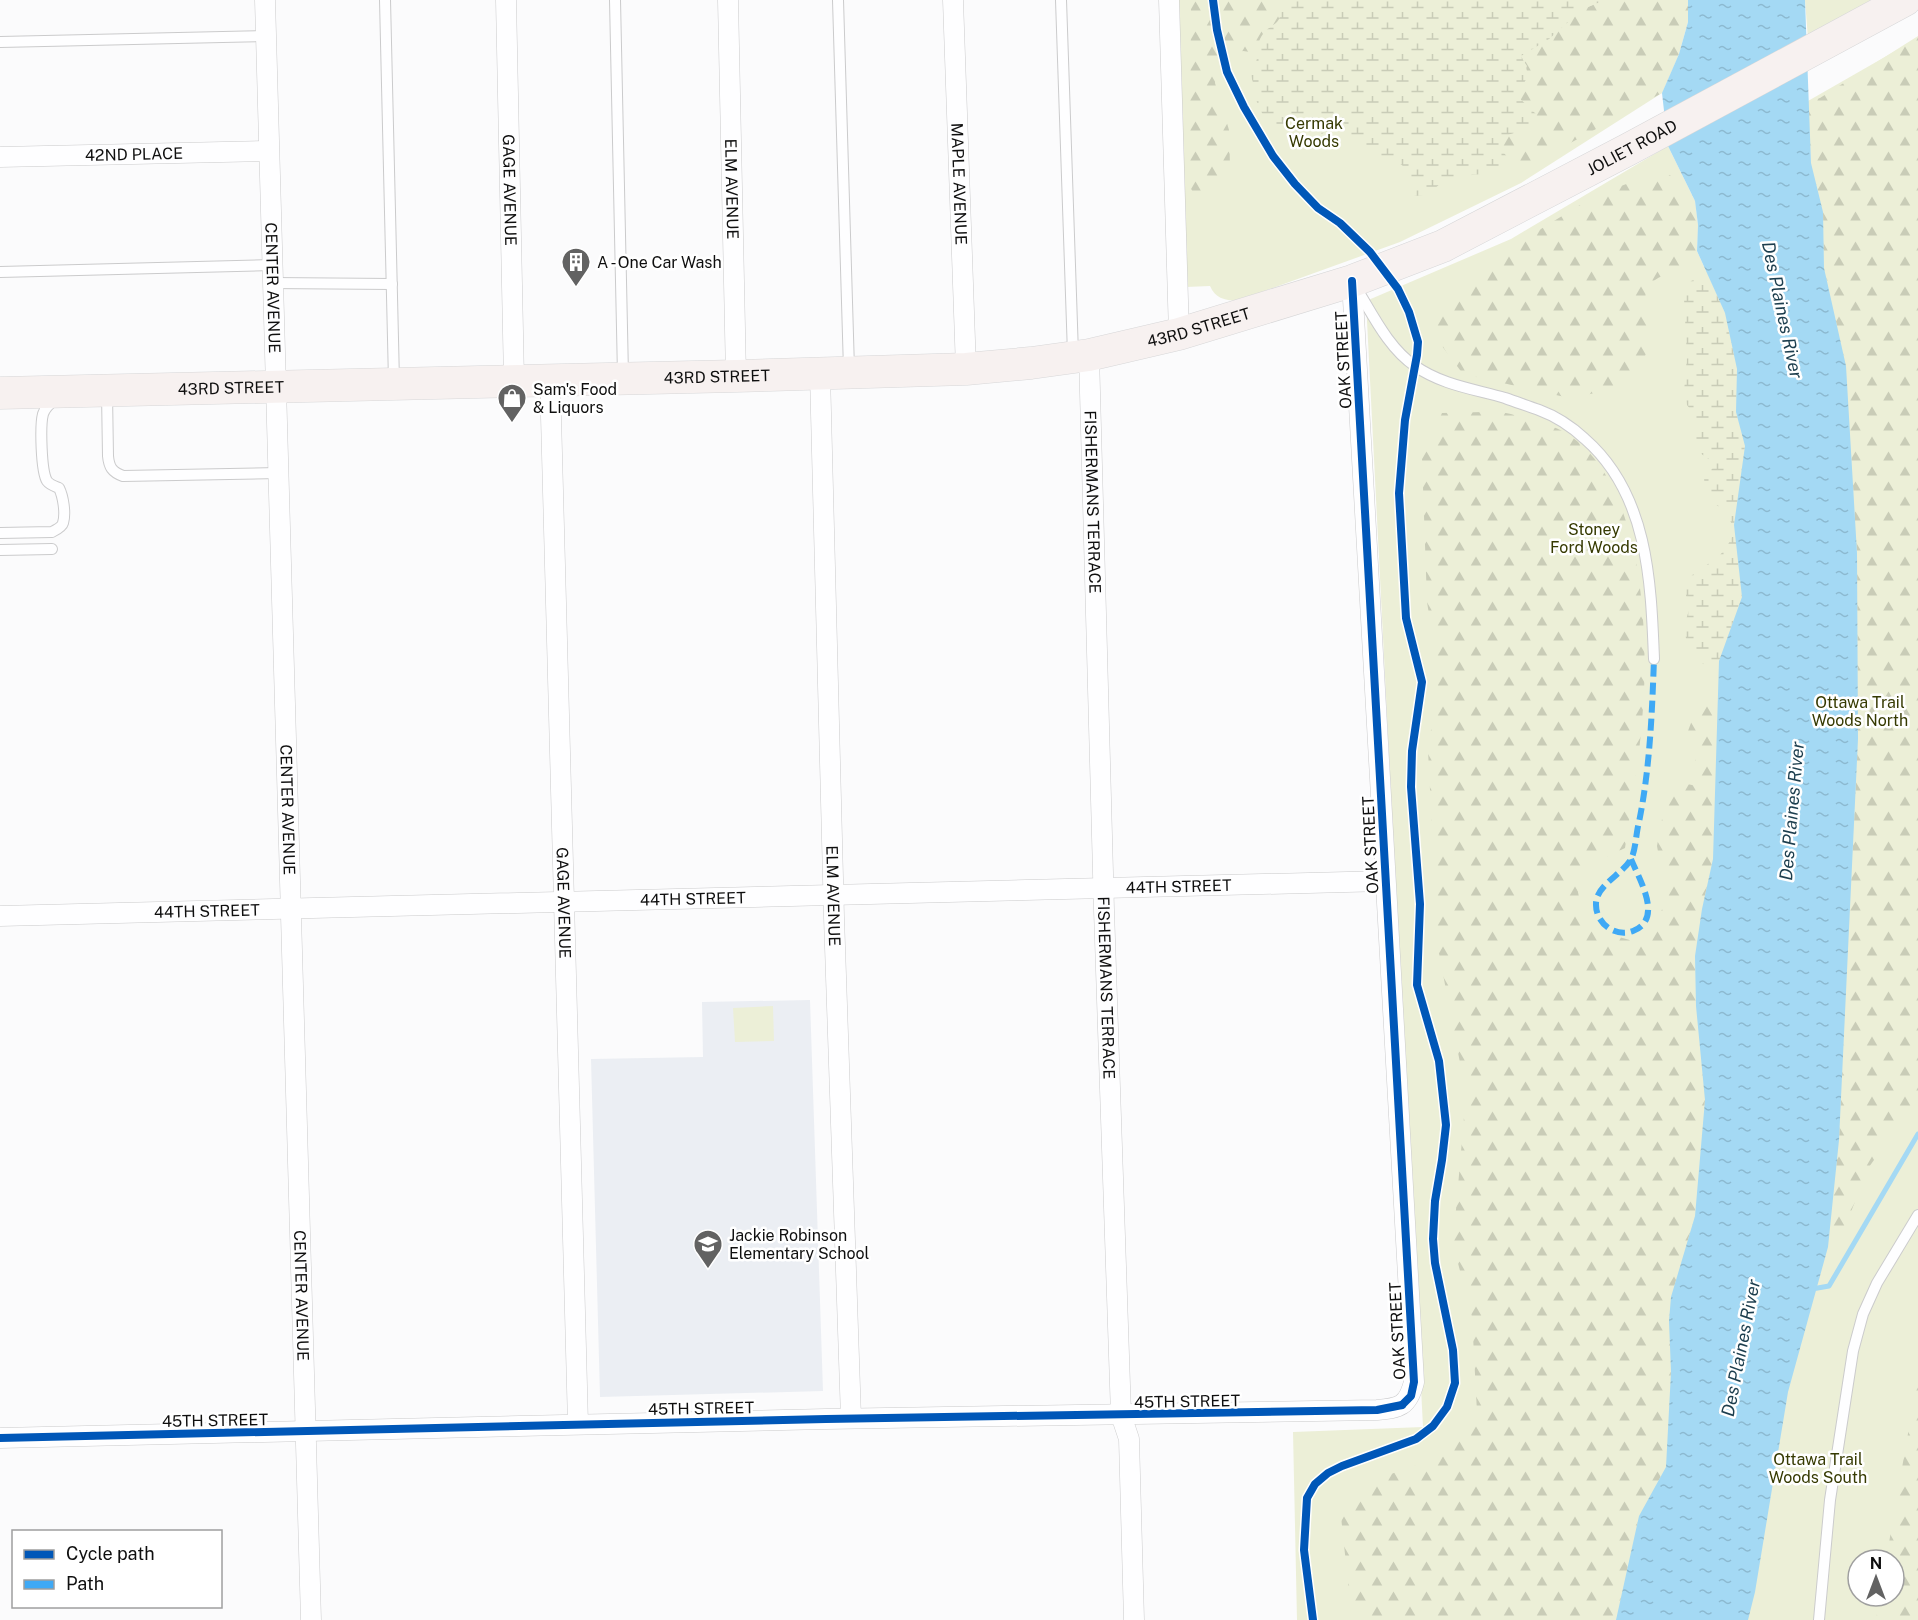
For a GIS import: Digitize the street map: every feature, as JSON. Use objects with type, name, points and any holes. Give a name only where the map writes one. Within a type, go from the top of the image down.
[{"type":"main road","name":"JOLIET ROAD","points":[[1352,281],[1443,246],[1905,0]]},
{"type":"main road","name":"43RD STREET","points":[[70,392],[966,369],[1081,356],[1179,334],[1352,281]]},
{"type":"main road","points":[[0,393],[70,392]]},
{"type":"main road","points":[[0,404],[70,392]]},
{"type":"street","name":"CENTER AVENUE","points":[[265,0],[311,1620]]},
{"type":"street","name":"GAGE AVENUE","points":[[506,0],[514,380]]},
{"type":"street","name":"ELM AVENUE","points":[[728,0],[736,376]]},
{"type":"street","name":"MAPLE AVENUE","points":[[953,0],[966,369]]},
{"type":"street","points":[[1169,0],[1179,334]]},
{"type":"street","name":"42ND PLACE","points":[[0,157],[268,152]]},
{"type":"street","name":"OAK STREET","points":[[1352,281],[1414,1382],[1411,1396],[1402,1405]]},
{"type":"street","name":"FISHERMANS TERRACE","points":[[1081,356],[1103,889],[1121,1415],[1129,1439],[1134,1620]]},
{"type":"street","name":"ELM AVENUE","points":[[835,373],[834,895],[850,1418]]},
{"type":"street","name":"GAGE AVENUE","points":[[550,379],[578,1424]]},
{"type":"street","name":"44TH STREET","points":[[0,916],[1386,881]]},
{"type":"street","name":"45TH STREET","points":[[0,1438],[850,1418],[1377,1410],[1402,1405]]},
{"type":"lane","points":[[386,0],[394,383]]},
{"type":"lane","points":[[615,0],[623,378]]},
{"type":"lane","points":[[835,373],[838,0]]},
{"type":"lane","points":[[1061,0],[1081,356]]},
{"type":"lane","points":[[0,42],[266,36]]},
{"type":"lane","points":[[0,272],[272,274],[392,284]]},
{"type":"lane","points":[[1352,281],[1394,347],[1415,366],[1453,386],[1504,398],[1549,414],[1567,423],[1601,453],[1618,475],[1640,534],[1647,566],[1652,609],[1654,659]]},
{"type":"lane","points":[[107,391],[108,456],[109,466],[114,473],[123,476],[278,473]]},
{"type":"lane","points":[[0,533],[52,532],[59,529],[63,523],[63,495],[59,488],[45,479],[42,416],[46,407],[53,400],[70,392]]},
{"type":"lane","points":[[0,550],[52,549]]},
{"type":"lane","points":[[1820,1620],[1830,1500],[1856,1342],[1863,1314],[1877,1283],[1918,1215]]},
{"type":"shaded area","name":"Jackie Robinson Elementary School","points":[[810,1000],[823,1391],[600,1397],[591,1059],[703,1057],[702,1002]]},
{"type":"green space","name":"Cermak Woods","points":[[1176,0],[1688,0],[1679,54],[1662,93],[1521,183],[1400,242],[1237,301],[1220,298],[1210,286],[1186,287]]},
{"type":"green space","points":[[1191,0],[1282,0],[1282,15],[1276,25],[1262,38],[1258,53],[1243,51],[1218,58],[1215,83],[1229,130],[1230,166],[1225,178],[1208,195],[1195,196],[1189,185]]},
{"type":"green space","points":[[1282,0],[1605,0],[1583,9],[1549,39],[1521,56],[1527,77],[1519,87],[1519,98],[1536,114],[1536,124],[1531,131],[1508,135],[1502,142],[1499,147],[1509,159],[1508,164],[1481,174],[1452,177],[1426,194],[1416,196],[1411,194],[1409,176],[1403,166],[1394,160],[1374,155],[1361,143],[1350,141],[1345,124],[1339,121],[1333,122],[1324,133],[1310,135],[1301,130],[1275,124],[1264,116],[1257,101],[1251,76],[1257,59],[1260,39],[1278,21]]},
{"type":"green space","points":[[1605,0],[1688,0],[1688,22],[1679,54],[1662,93],[1517,172],[1508,164],[1509,159],[1499,147],[1509,135],[1531,131],[1536,114],[1519,98],[1519,87],[1527,66],[1521,57],[1549,39],[1583,9]]},
{"type":"green space","points":[[1805,0],[1877,0],[1808,39]]},
{"type":"green space","name":"Ottawa Trail Woods North","points":[[1918,36],[1918,1098],[1869,1167],[1842,1234],[1828,1247],[1839,1140],[1858,739],[1857,553],[1846,366],[1824,268],[1823,212],[1811,163],[1808,101],[1820,98]]},
{"type":"green space","name":"Stoney Ford Woods","points":[[1918,38],[1918,1620],[1297,1620],[1293,1432],[1423,1427],[1366,301],[1511,239],[1668,146],[1695,201],[1698,225],[1697,251],[1725,313],[1811,163],[1808,101]]},
{"type":"green space","points":[[1654,174],[1670,175],[1695,201],[1697,243],[1696,252],[1689,264],[1656,279],[1647,290],[1645,299],[1652,329],[1650,345],[1633,374],[1619,385],[1582,396],[1578,400],[1463,374],[1433,334],[1435,319],[1489,261],[1596,195]]},
{"type":"green space","points":[[1706,270],[1725,313],[1737,369],[1736,412],[1745,446],[1734,525],[1742,597],[1719,661],[1712,670],[1692,651],[1685,632],[1690,606],[1686,595],[1688,580],[1720,555],[1733,534],[1727,513],[1707,496],[1704,476],[1715,466],[1697,451],[1695,442],[1697,428],[1684,392],[1687,357],[1684,298],[1691,281],[1699,278],[1705,280]]},
{"type":"green space","points":[[1442,413],[1506,413],[1560,430],[1589,452],[1609,481],[1624,516],[1635,556],[1641,597],[1645,675],[1643,708],[1625,848],[1590,865],[1577,886],[1581,909],[1595,930],[1640,943],[1667,902],[1657,846],[1670,776],[1683,777],[1687,784],[1697,786],[1699,778],[1694,765],[1696,758],[1687,735],[1703,696],[1710,696],[1718,692],[1713,859],[1695,956],[1696,1006],[1705,1100],[1695,1216],[1671,1297],[1669,1321],[1671,1372],[1666,1467],[1639,1516],[1616,1620],[1352,1620],[1340,1507],[1379,1478],[1450,1454],[1477,1412],[1472,1317],[1453,1244],[1466,1094],[1438,948],[1428,750],[1439,676],[1427,602],[1422,458]]},
{"type":"green space","points":[[773,1006],[774,1041],[735,1042],[733,1008]]},
{"type":"green space","points":[[1918,1376],[1918,1620],[1876,1620],[1878,1608],[1906,1608],[1906,1548],[1888,1548]]},
{"type":"water","name":"Des Plaines River","points":[[1688,0],[1805,0],[1811,163],[1823,212],[1824,268],[1846,366],[1857,553],[1858,739],[1839,1140],[1828,1247],[1788,1392],[1755,1592],[1748,1620],[1616,1620],[1639,1516],[1666,1467],[1671,1372],[1669,1321],[1671,1297],[1695,1216],[1705,1100],[1696,1006],[1695,956],[1713,859],[1719,661],[1742,597],[1734,525],[1745,446],[1736,412],[1737,369],[1725,313],[1697,251],[1698,225],[1695,201],[1668,146],[1662,93],[1679,54],[1688,22]]},
{"type":"waterway","points":[[1812,1289],[1829,1286],[1918,1134]]},
{"type":"marked path","points":[[1631,859],[1647,898],[1648,908],[1647,918],[1642,925],[1626,933],[1607,927],[1599,917],[1596,903],[1601,890],[1624,868],[1632,857],[1634,849],[1648,761],[1654,659]]},
{"type":"cycle path","points":[[1213,0],[1227,72],[1244,107],[1273,156],[1318,208],[1340,223],[1370,252],[1398,289],[1409,312],[1418,342],[1405,420],[1399,493],[1406,618],[1422,682],[1412,751],[1411,787],[1420,904],[1417,985],[1439,1061],[1446,1125],[1435,1201],[1433,1239],[1435,1263],[1453,1350],[1455,1383],[1447,1407],[1433,1426],[1416,1439],[1342,1466],[1328,1473],[1315,1484],[1307,1498],[1304,1550],[1313,1620]]},
{"type":"cycle path","points":[[1352,281],[1414,1382],[1411,1396],[1402,1405]]},
{"type":"cycle path","points":[[0,1438],[826,1419],[1377,1410],[1402,1405]]},
{"type":"place","name":"A - One Car Wash","points":[[576,288]]},
{"type":"place","name":"Sam's Food & Liquors","points":[[512,424]]},
{"type":"place","name":"Jackie Robinson Elementary School","points":[[708,1270]]},
{"type":"park label","name":"Ottawa Trail Woods South","points":[[1818,1468]]}]
